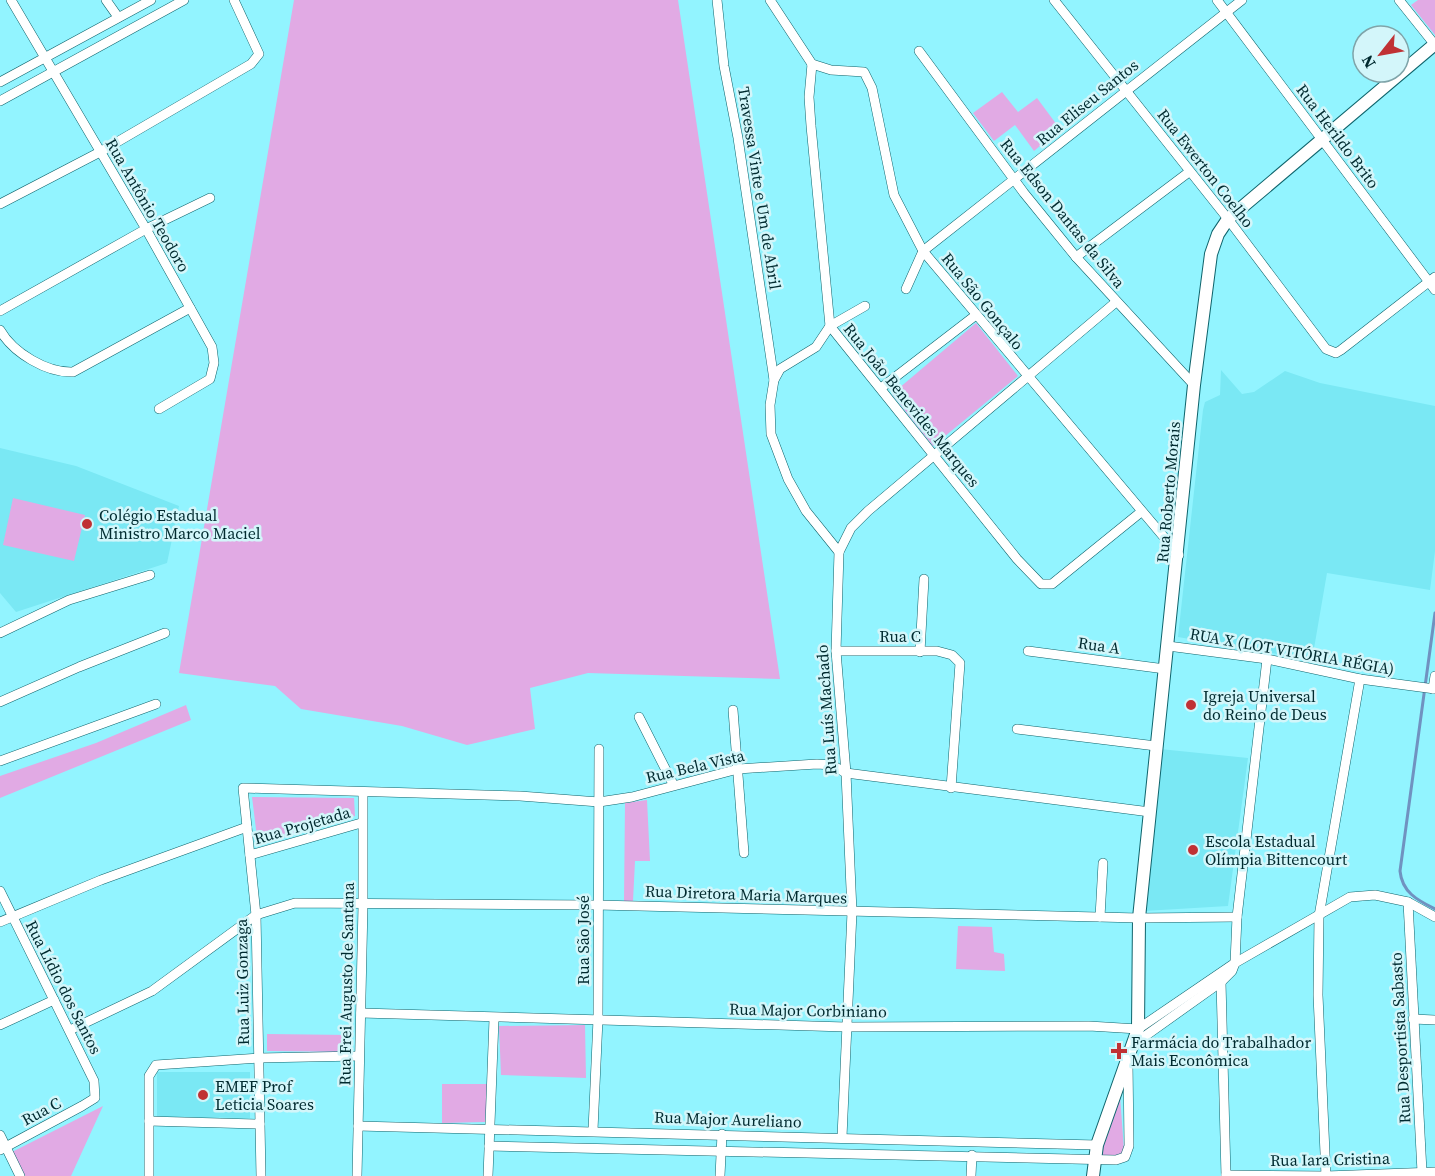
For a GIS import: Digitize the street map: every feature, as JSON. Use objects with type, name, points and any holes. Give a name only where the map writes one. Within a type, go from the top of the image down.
[{"type":"street","name":"Rua Antônio Teodoro","points":[[11,0],[146,229],[212,347],[214,363],[210,379],[159,409]]},
{"type":"street","points":[[106,0],[118,17]]},
{"type":"street","points":[[0,82],[151,0]]},
{"type":"street","points":[[0,101],[184,0]]},
{"type":"street","points":[[0,204],[100,152],[235,76],[251,64],[259,54],[234,0]]},
{"type":"street","name":"Travessa Vinte e Um de Abril","points":[[717,0],[724,66],[738,138],[774,380]]},
{"type":"street","points":[[770,0],[812,64]]},
{"type":"street","name":"Rua Ewerton Coelho","points":[[1054,0],[1228,219],[1326,349],[1336,353],[1433,283]]},
{"type":"street","name":"Rua Herildo Brito","points":[[1217,0],[1433,283]]},
{"type":"street","name":"Rua Eliseu Santos","points":[[923,251],[1242,0]]},
{"type":"street","points":[[1399,0],[1435,45]]},
{"type":"street","name":"Rua Roberto Morais","points":[[1093,1176],[1096,1145],[1138,1029],[1139,918],[1156,746],[1179,555],[1194,385],[1210,254],[1218,234],[1228,219],[1435,45]]},
{"type":"street","name":"Rua Edson Dantas da Silva","points":[[919,51],[1076,257],[1194,385]]},
{"type":"street","name":"Rua São Gonçalo","points":[[812,64],[831,70],[864,72],[872,88],[894,195],[923,251],[1179,555]]},
{"type":"street","name":"Rua João Benevides Marques","points":[[812,64],[811,126],[830,326],[1034,579],[1043,585],[1052,584],[1141,512]]},
{"type":"street","points":[[1076,257],[1189,172]]},
{"type":"street","points":[[0,311],[146,229],[210,198]]},
{"type":"street","points":[[906,290],[923,251]]},
{"type":"street","points":[[865,306],[830,326],[816,347],[780,369],[774,380],[769,417],[777,454],[806,511],[839,552],[844,540],[858,520],[1116,302]]},
{"type":"street","points":[[0,330],[5,339],[37,363],[64,372],[84,368],[190,308]]},
{"type":"street","points":[[881,388],[976,315]]},
{"type":"street","name":"Rua Luís Machado","points":[[839,552],[836,651],[846,773],[852,912],[842,1137]]},
{"type":"street","points":[[0,633],[79,596],[150,575]]},
{"type":"street","points":[[920,652],[924,579]]},
{"type":"street","points":[[0,702],[79,667],[165,633]]},
{"type":"street","name":"RUA X (LOT VITÓRIA RÉGIA)","points":[[1168,646],[1267,659],[1360,679],[1434,689]]},
{"type":"street","name":"Rua C","points":[[836,651],[943,652],[952,655],[960,663],[951,788]]},
{"type":"street","name":"Rua A","points":[[1028,651],[1165,669]]},
{"type":"street","points":[[1134,1044],[1221,982],[1232,971],[1235,963],[1237,917],[1267,659]]},
{"type":"street","points":[[1434,689],[1435,676]]},
{"type":"street","points":[[1326,1176],[1318,995],[1319,916],[1360,679]]},
{"type":"street","points":[[0,761],[156,704]]},
{"type":"street","points":[[733,710],[744,853]]},
{"type":"street","points":[[639,717],[673,784]]},
{"type":"street","points":[[1017,729],[1156,746]]},
{"type":"street","name":"Rua São José","points":[[592,1130],[598,1019],[599,749]]},
{"type":"street","name":"Rua Bela Vista","points":[[243,788],[520,796],[599,802],[632,797],[673,784],[738,770],[817,764],[832,765],[846,773],[1150,812]]},
{"type":"street","name":"Rua Luiz Gonzaga","points":[[243,788],[256,915],[261,1176]]},
{"type":"street","name":"Rua Frei Augusto de Santana","points":[[357,1176],[363,793]]},
{"type":"street","name":"Rua Projetada","points":[[250,855],[362,823]]},
{"type":"street","points":[[0,922],[101,880],[247,827]]},
{"type":"street","points":[[1100,917],[1103,863]]},
{"type":"street","name":"Rua Lídio dos Santos","points":[[0,891],[94,1081],[95,1098]]},
{"type":"street","points":[[1138,1029],[1235,963],[1344,900],[1362,895],[1375,895],[1408,902],[1435,917]]},
{"type":"street","name":"Rua Desportista Sabasto","points":[[1408,902],[1422,1172]]},
{"type":"street","name":"Rua Diretora Maria Marques","points":[[70,1030],[152,991],[256,915],[295,903],[597,905],[1139,918],[1237,917]]},
{"type":"street","points":[[1221,982],[1226,1176]]},
{"type":"street","points":[[0,1025],[54,1000]]},
{"type":"street","name":"Rua Major Corbiniano","points":[[361,1013],[494,1019],[598,1019],[846,1027],[1089,1026],[1138,1029]]},
{"type":"street","points":[[489,1176],[494,1019]]},
{"type":"street","points":[[1413,1019],[1435,1020]]},
{"type":"street","points":[[149,1176],[149,1076],[156,1065],[259,1058],[359,1056]]},
{"type":"street","name":"Rua Major Aureliano","points":[[489,1146],[1116,1160],[1125,1157],[1129,1146],[1128,1060]]},
{"type":"street","name":"Rua C","points":[[3,1148],[95,1098]]},
{"type":"street","points":[[149,1121],[260,1124]]},
{"type":"street","name":"Rua Major Aureliano","points":[[358,1126],[592,1130],[1096,1145]]},
{"type":"street","points":[[720,1176],[722,1134]]},
{"type":"street","points":[[0,1135],[3,1148],[20,1176]]},
{"type":"street","points":[[971,1176],[972,1155]]},
{"type":"street","name":"Rua Iara Cristina","points":[[1226,1176],[1326,1176],[1435,1172]]},
{"type":"shaded area","points":[[294,0],[678,0],[780,679],[588,673],[530,688],[535,729],[467,745],[402,726],[301,709],[275,686],[179,673]]},
{"type":"shaded area","points":[[1418,0],[1435,0],[1435,35],[1411,5]]},
{"type":"shaded area","points":[[1002,92],[1018,112],[1037,98],[1060,129],[1034,151],[1015,125],[994,141],[973,113]]},
{"type":"shaded area","points":[[976,323],[1018,376],[933,446],[892,394]]},
{"type":"shaded area","points":[[1221,370],[1242,394],[1254,392],[1285,371],[1320,383],[1435,406],[1435,551],[1430,590],[1327,573],[1312,660],[1178,637],[1203,410],[1205,402],[1220,395]]},
{"type":"shaded area","name":"Colégio Estadual Ministro Marco Maciel","points":[[0,448],[76,466],[179,506],[167,563],[16,612],[0,593]]},
{"type":"shaded area","points":[[13,498],[85,515],[74,561],[3,545]]},
{"type":"shaded area","points":[[186,705],[191,720],[0,798],[0,776],[96,743]]},
{"type":"shaded area","name":"Escola Estadual Olímpia Bittencourt","points":[[1160,749],[1248,758],[1228,906],[1144,911]]},
{"type":"shaded area","points":[[252,797],[354,798],[355,816],[258,845]]},
{"type":"shaded area","points":[[647,800],[650,861],[635,861],[633,901],[624,901],[625,803]]},
{"type":"shaded area","points":[[958,926],[992,927],[994,952],[1004,954],[1005,971],[956,969]]},
{"type":"shaded area","points":[[585,1025],[586,1078],[501,1075],[499,1026]]},
{"type":"shaded area","points":[[267,1034],[350,1035],[350,1052],[267,1051]]},
{"type":"shaded area","name":"EMEF Prof Leticia Soares","points":[[157,1072],[250,1072],[250,1118],[157,1117]]},
{"type":"shaded area","points":[[442,1084],[488,1084],[485,1122],[442,1123]]},
{"type":"shaded area","points":[[1120,1096],[1124,1150],[1120,1156],[1096,1158]]},
{"type":"shaded area","points":[[103,1106],[71,1176],[23,1176],[12,1152]]},
{"type":"waterway","points":[[1435,613],[1400,871],[1407,890],[1417,899],[1435,909]]},
{"type":"place","name":"Colégio Estadual Ministro Marco Maciel","points":[[87,524]]},
{"type":"place","name":"Igreja Universal do Reino de Deus","points":[[1191,705]]},
{"type":"place","name":"Escola Estadual Olímpia Bittencourt","points":[[1193,850]]},
{"type":"place","name":"Farmácia do Trabalhador Mais Econômica","points":[[1119,1051]]},
{"type":"place","name":"EMEF Prof Leticia Soares","points":[[203,1095]]}]
